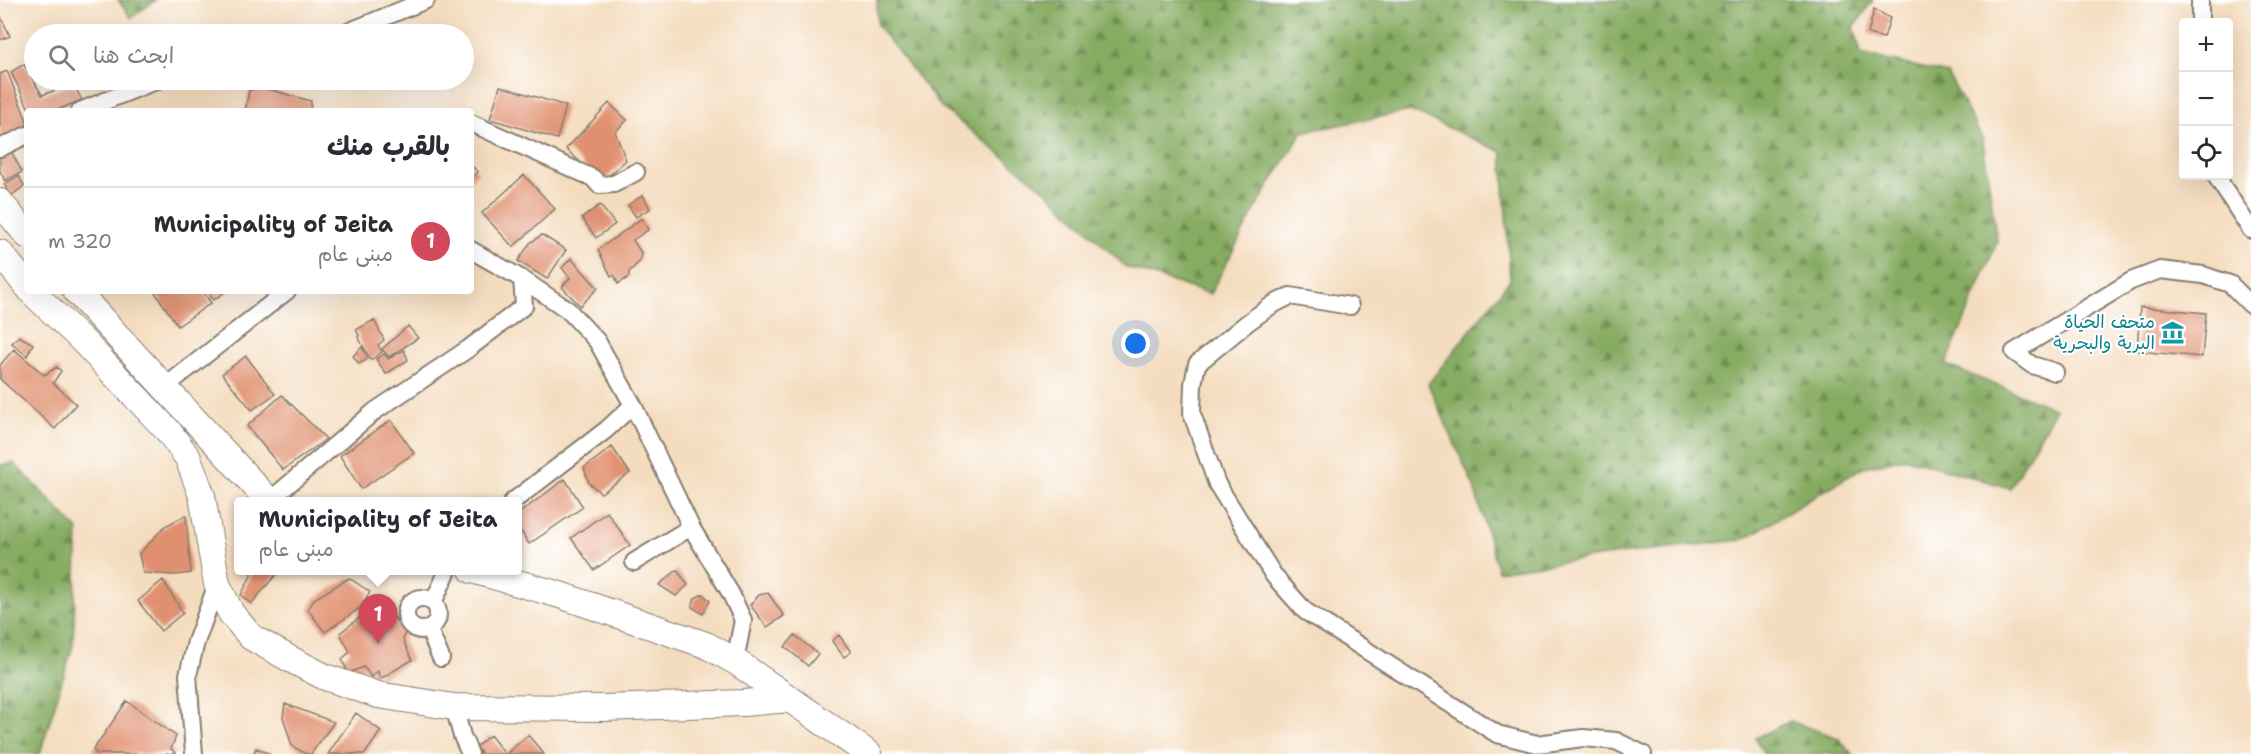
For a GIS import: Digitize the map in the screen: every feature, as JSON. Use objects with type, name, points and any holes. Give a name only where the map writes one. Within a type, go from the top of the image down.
[{"type":"highway","points":[[0,202],[24,231]]},
{"type":"highway","points":[[0,254],[24,283]]},
{"type":"highway","points":[[0,279],[24,286]]},
{"type":"highway","points":[[34,294],[81,339],[169,432],[188,458],[202,496],[217,584],[231,613],[251,638],[290,659],[325,676],[378,695],[454,707],[603,708],[790,699]]},
{"type":"highway","points":[[79,294],[266,497]]},
{"type":"highway","points":[[491,575],[560,595],[694,642],[735,661],[870,754]]},
{"type":"highway","points":[[717,704],[734,688],[737,679],[735,661]]},
{"type":"street","points":[[367,24],[426,0]]},
{"type":"street","points":[[2200,0],[2200,18]]},
{"type":"street","points":[[88,108],[133,90]]},
{"type":"street","points":[[474,124],[593,178],[599,184],[614,184],[636,172]]},
{"type":"street","points":[[0,148],[24,136]]},
{"type":"street","points":[[2219,180],[2251,230]]},
{"type":"street","points":[[474,252],[522,279],[568,310],[597,341],[633,405],[691,527],[731,594],[743,620],[735,661]]},
{"type":"street","points":[[2055,372],[2032,365],[2014,351],[2131,281],[2160,270],[2204,275],[2230,284],[2251,305]]},
{"type":"street","points":[[275,497],[375,411],[468,349],[524,306],[522,279]]},
{"type":"street","points":[[166,386],[283,294]]},
{"type":"street","points":[[1350,306],[1290,296],[1272,305],[1247,323],[1197,364],[1192,404],[1195,424],[1217,484],[1274,576],[1305,611],[1497,734],[1537,744],[1583,738],[1616,741],[1643,754]]},
{"type":"street","points":[[517,497],[606,430],[633,405]]},
{"type":"street","points":[[634,562],[691,527]]},
{"type":"street","points":[[433,603],[446,575]]},
{"type":"street","points":[[194,754],[188,675],[196,642],[217,584]]},
{"type":"street","points":[[422,598],[433,603],[439,614],[437,621],[429,630],[416,630],[407,621],[406,609],[415,600],[422,598]]},
{"type":"street","points":[[429,630],[441,658]]},
{"type":"street","points":[[454,707],[470,754]]},
{"type":"green space","points":[[118,0],[156,0],[131,18]]},
{"type":"green space","points":[[877,0],[1873,0],[1854,27],[1861,54],[1948,74],[1983,140],[1997,242],[1946,365],[2056,409],[2010,488],[1906,458],[1864,467],[1742,540],[1498,571],[1474,487],[1428,384],[1510,280],[1502,152],[1411,111],[1302,132],[1258,204],[1210,294],[1126,267],[1044,189],[942,108],[877,25]]},
{"type":"green space","points":[[14,463],[78,530],[73,645],[40,754],[0,754],[0,465]]},
{"type":"green space","points":[[1790,721],[1838,738],[1852,754],[1764,754],[1755,738]]},
{"type":"building","points":[[1874,9],[1890,18],[1884,38],[1868,34]]},
{"type":"building","points":[[0,15],[10,36],[0,40]]},
{"type":"building","points":[[24,64],[24,90],[39,90],[42,95],[56,90],[76,90],[82,100],[62,108],[29,108],[11,72]]},
{"type":"building","points":[[7,71],[24,114],[24,130],[0,140],[0,74]]},
{"type":"building","points":[[500,86],[566,106],[557,139],[490,119]]},
{"type":"building","points":[[249,90],[271,90],[311,101],[310,108],[246,108]]},
{"type":"building","points":[[609,103],[627,120],[615,132],[626,160],[602,182],[566,149]]},
{"type":"building","points":[[10,149],[22,172],[5,181],[0,171],[0,155]]},
{"type":"building","points":[[524,175],[555,209],[513,247],[482,213]]},
{"type":"building","points":[[19,176],[24,186],[11,196],[4,184]]},
{"type":"building","points":[[643,195],[650,209],[636,217],[628,205]]},
{"type":"building","points":[[600,205],[615,224],[596,238],[582,218]]},
{"type":"building","points":[[642,218],[648,230],[633,240],[641,253],[640,261],[629,272],[629,277],[618,284],[615,276],[611,276],[598,250]]},
{"type":"building","points":[[542,235],[566,250],[547,279],[518,261],[530,243]]},
{"type":"building","points":[[571,258],[598,288],[580,306],[562,287],[570,278],[562,268]]},
{"type":"building","points":[[156,294],[205,294],[211,303],[178,326]]},
{"type":"building","points":[[210,294],[222,294],[213,300]]},
{"type":"building","points":[[2140,307],[2206,313],[2202,357],[2137,351]]},
{"type":"building","points":[[374,320],[384,340],[378,345],[382,352],[371,360],[356,330]]},
{"type":"building","points":[[408,326],[418,338],[389,357],[382,349]]},
{"type":"building","points":[[19,336],[33,344],[27,356],[12,343]]},
{"type":"building","points":[[362,347],[368,359],[359,364],[353,356]]},
{"type":"building","points":[[14,349],[44,375],[57,367],[61,371],[53,383],[76,404],[55,429],[0,379],[0,365]]},
{"type":"building","points":[[404,350],[408,360],[386,374],[376,359],[384,354],[388,359]]},
{"type":"building","points":[[246,356],[275,394],[252,410],[222,374]]},
{"type":"building","points":[[282,395],[326,439],[283,470],[247,426]]},
{"type":"building","points":[[391,420],[414,453],[361,489],[340,456]]},
{"type":"building","points":[[612,447],[630,473],[601,493],[589,483],[584,468]]},
{"type":"building","points":[[565,479],[583,507],[529,544],[522,533],[522,511]]},
{"type":"building","points":[[607,512],[630,545],[594,570],[571,538]]},
{"type":"building","points":[[186,515],[191,573],[175,575],[143,573],[139,554],[165,526]]},
{"type":"building","points":[[677,570],[688,585],[676,596],[659,585]]},
{"type":"building","points":[[251,575],[276,575],[251,604],[241,595]]},
{"type":"building","points":[[349,578],[370,592],[360,608],[325,632],[308,610],[314,599]]},
{"type":"building","points":[[163,580],[183,613],[161,631],[138,601]]},
{"type":"building","points":[[768,593],[784,616],[767,627],[750,605],[759,595]]},
{"type":"building","points":[[703,594],[710,601],[703,614],[692,607],[695,598]]},
{"type":"building","points":[[382,600],[405,633],[403,640],[412,660],[380,679],[378,671],[371,677],[364,667],[348,673],[342,659],[350,652],[340,633]]},
{"type":"building","points":[[795,635],[818,654],[808,666],[785,647]]},
{"type":"building","points":[[839,635],[851,652],[844,657],[832,641]]},
{"type":"building","points":[[127,701],[176,736],[171,749],[177,754],[97,754],[93,750]]},
{"type":"building","points":[[285,704],[334,722],[311,754],[306,754],[292,746],[283,717]]},
{"type":"building","points":[[356,713],[381,731],[365,754],[328,754]]},
{"type":"building","points":[[490,735],[505,754],[482,754],[476,747]]},
{"type":"building","points":[[528,735],[544,754],[506,754]]},
{"type":"building","points":[[256,748],[270,754],[253,754]]},
{"type":"place","name":"متحف الحياة البرية والبحرية","points":[[2173,332]]},
{"type":"place","name":"Municipality of Jeita","points":[[378,644]]}]
